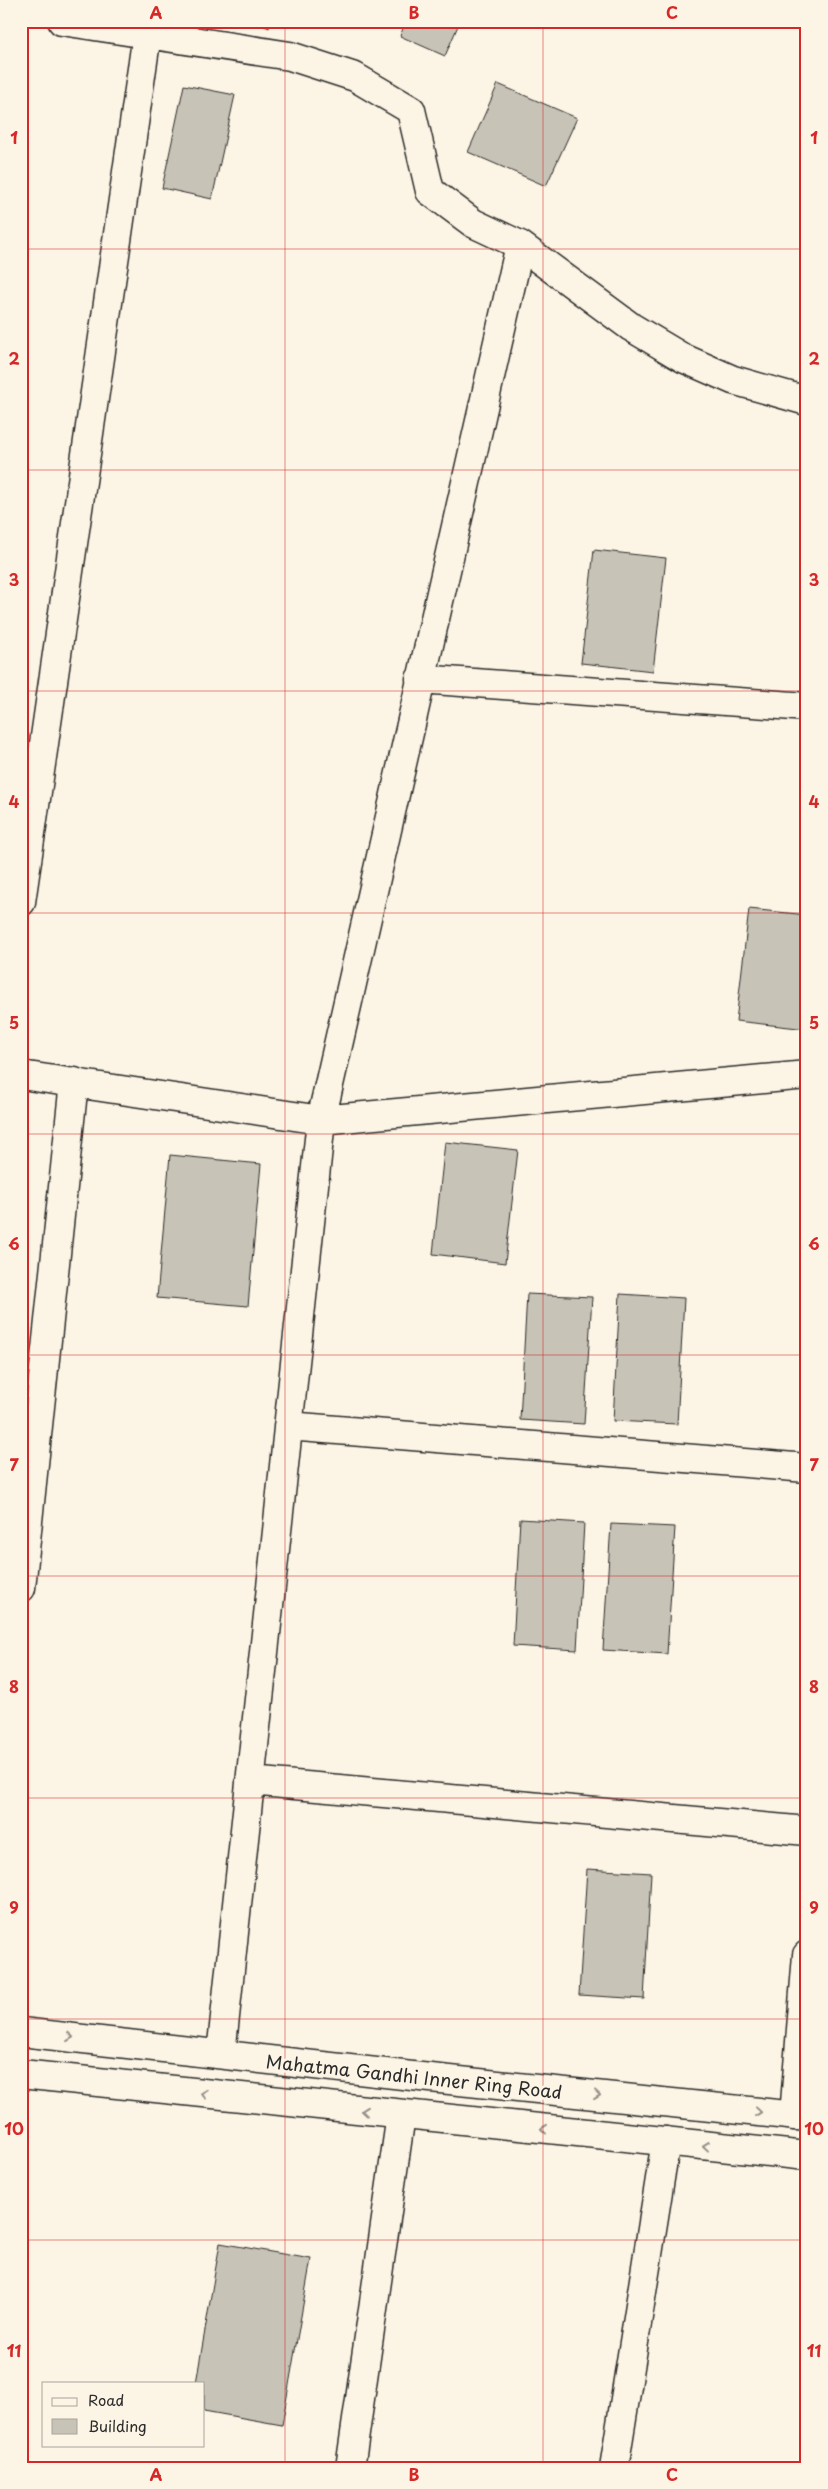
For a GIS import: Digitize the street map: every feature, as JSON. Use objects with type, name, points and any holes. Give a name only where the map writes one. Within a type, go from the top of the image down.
[{"type":"street","points":[[62,21],[290,56],[355,77],[410,110],[430,191],[473,223],[520,245],[630,327],[683,358],[733,380],[807,401]]},
{"type":"street","points":[[21,902],[147,34]]},
{"type":"street","points":[[221,2054],[321,1120],[520,245]]},
{"type":"street","points":[[420,679],[807,707]]},
{"type":"street","points":[[21,1075],[321,1120],[807,1074]]},
{"type":"street","points":[[21,1588],[74,1082]]},
{"type":"street","points":[[288,1426],[807,1468]]},
{"type":"street","points":[[250,1781],[807,1831]]},
{"type":"street","points":[[801,2117],[807,1955]]},
{"type":"street","name":"Mahatma Gandhi Inner Ring Road","points":[[21,2032],[801,2117]]},
{"type":"street","points":[[21,2074],[807,2156]]},
{"type":"street","points":[[350,2468],[401,2115]]},
{"type":"street","points":[[614,2468],[666,2141]]},
{"type":"building","points":[[253,21],[272,21],[269,28]]},
{"type":"building","points":[[406,21],[460,21],[445,56],[400,36]]},
{"type":"building","points":[[498,84],[577,118],[546,186],[468,152]]},
{"type":"building","points":[[184,85],[235,95],[212,199],[162,188]]},
{"type":"building","points":[[594,550],[666,558],[653,671],[581,663]]},
{"type":"building","points":[[749,909],[807,915],[807,1029],[736,1021]]},
{"type":"building","points":[[445,1142],[518,1150],[505,1263],[433,1254]]},
{"type":"building","points":[[170,1155],[261,1164],[248,1306],[157,1298]]},
{"type":"building","points":[[527,1294],[592,1297],[584,1424],[520,1420]]},
{"type":"building","points":[[620,1294],[684,1298],[677,1424],[613,1421]]},
{"type":"building","points":[[520,1519],[584,1523],[577,1650],[513,1646]]},
{"type":"building","points":[[611,1524],[675,1527],[667,1654],[603,1650]]},
{"type":"building","points":[[587,1869],[651,1873],[644,1999],[579,1995]]},
{"type":"building","points":[[220,2243],[311,2259],[282,2425],[205,2411],[205,2382],[196,2382]]}]
